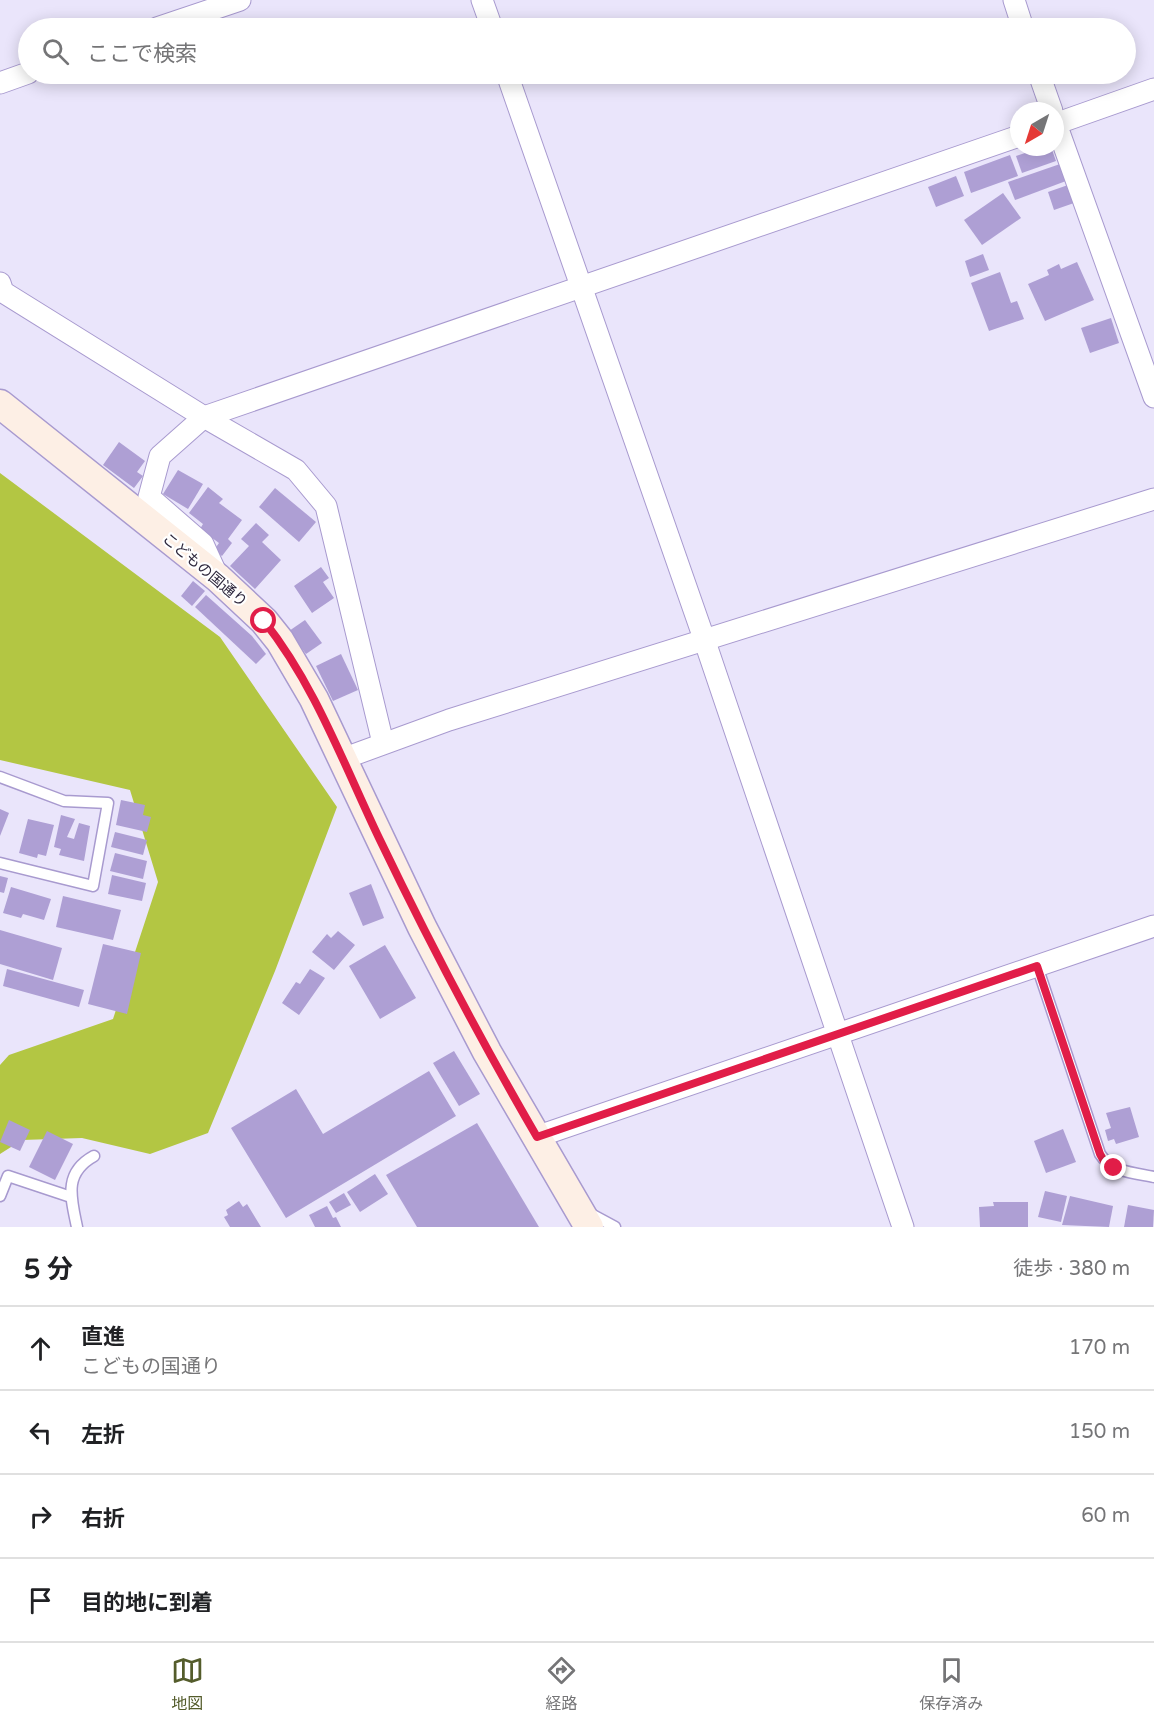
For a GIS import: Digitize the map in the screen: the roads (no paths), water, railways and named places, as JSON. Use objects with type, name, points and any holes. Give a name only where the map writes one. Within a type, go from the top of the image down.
[{"type":"main road","name":"こどもの国通り","points":[[0,404],[218,578],[264,621],[280,641],[314,699],[422,927],[487,1052],[584,1217]]},
{"type":"street","points":[[187,18],[240,0]]},
{"type":"street","points":[[482,0],[488,18]]},
{"type":"street","points":[[1014,0],[1020,18]]},
{"type":"street","points":[[0,82],[18,76]]},
{"type":"street","points":[[510,84],[704,639],[903,1227]]},
{"type":"street","points":[[1042,84],[1048,102]]},
{"type":"street","points":[[1064,117],[1154,89]]},
{"type":"street","points":[[218,578],[203,544],[149,497],[160,456],[204,417],[1010,139]]},
{"type":"street","points":[[1064,148],[1154,397]]},
{"type":"street","points":[[0,283],[3,292],[204,417],[296,470],[326,506],[383,743]]},
{"type":"street","points":[[342,759],[383,743],[704,639],[1154,499]]},
{"type":"street","points":[[537,1137],[1154,926]]},
{"type":"lane","points":[[0,777],[64,801],[108,803],[93,886],[0,863]]},
{"type":"lane","points":[[1037,966],[1100,1154],[1105,1163],[1114,1168],[1154,1178]]},
{"type":"lane","points":[[77,1227],[71,1197],[73,1174],[81,1163],[94,1156]]},
{"type":"lane","points":[[0,1196],[8,1176],[71,1197]]},
{"type":"lane","points":[[584,1217],[615,1227]]}]
